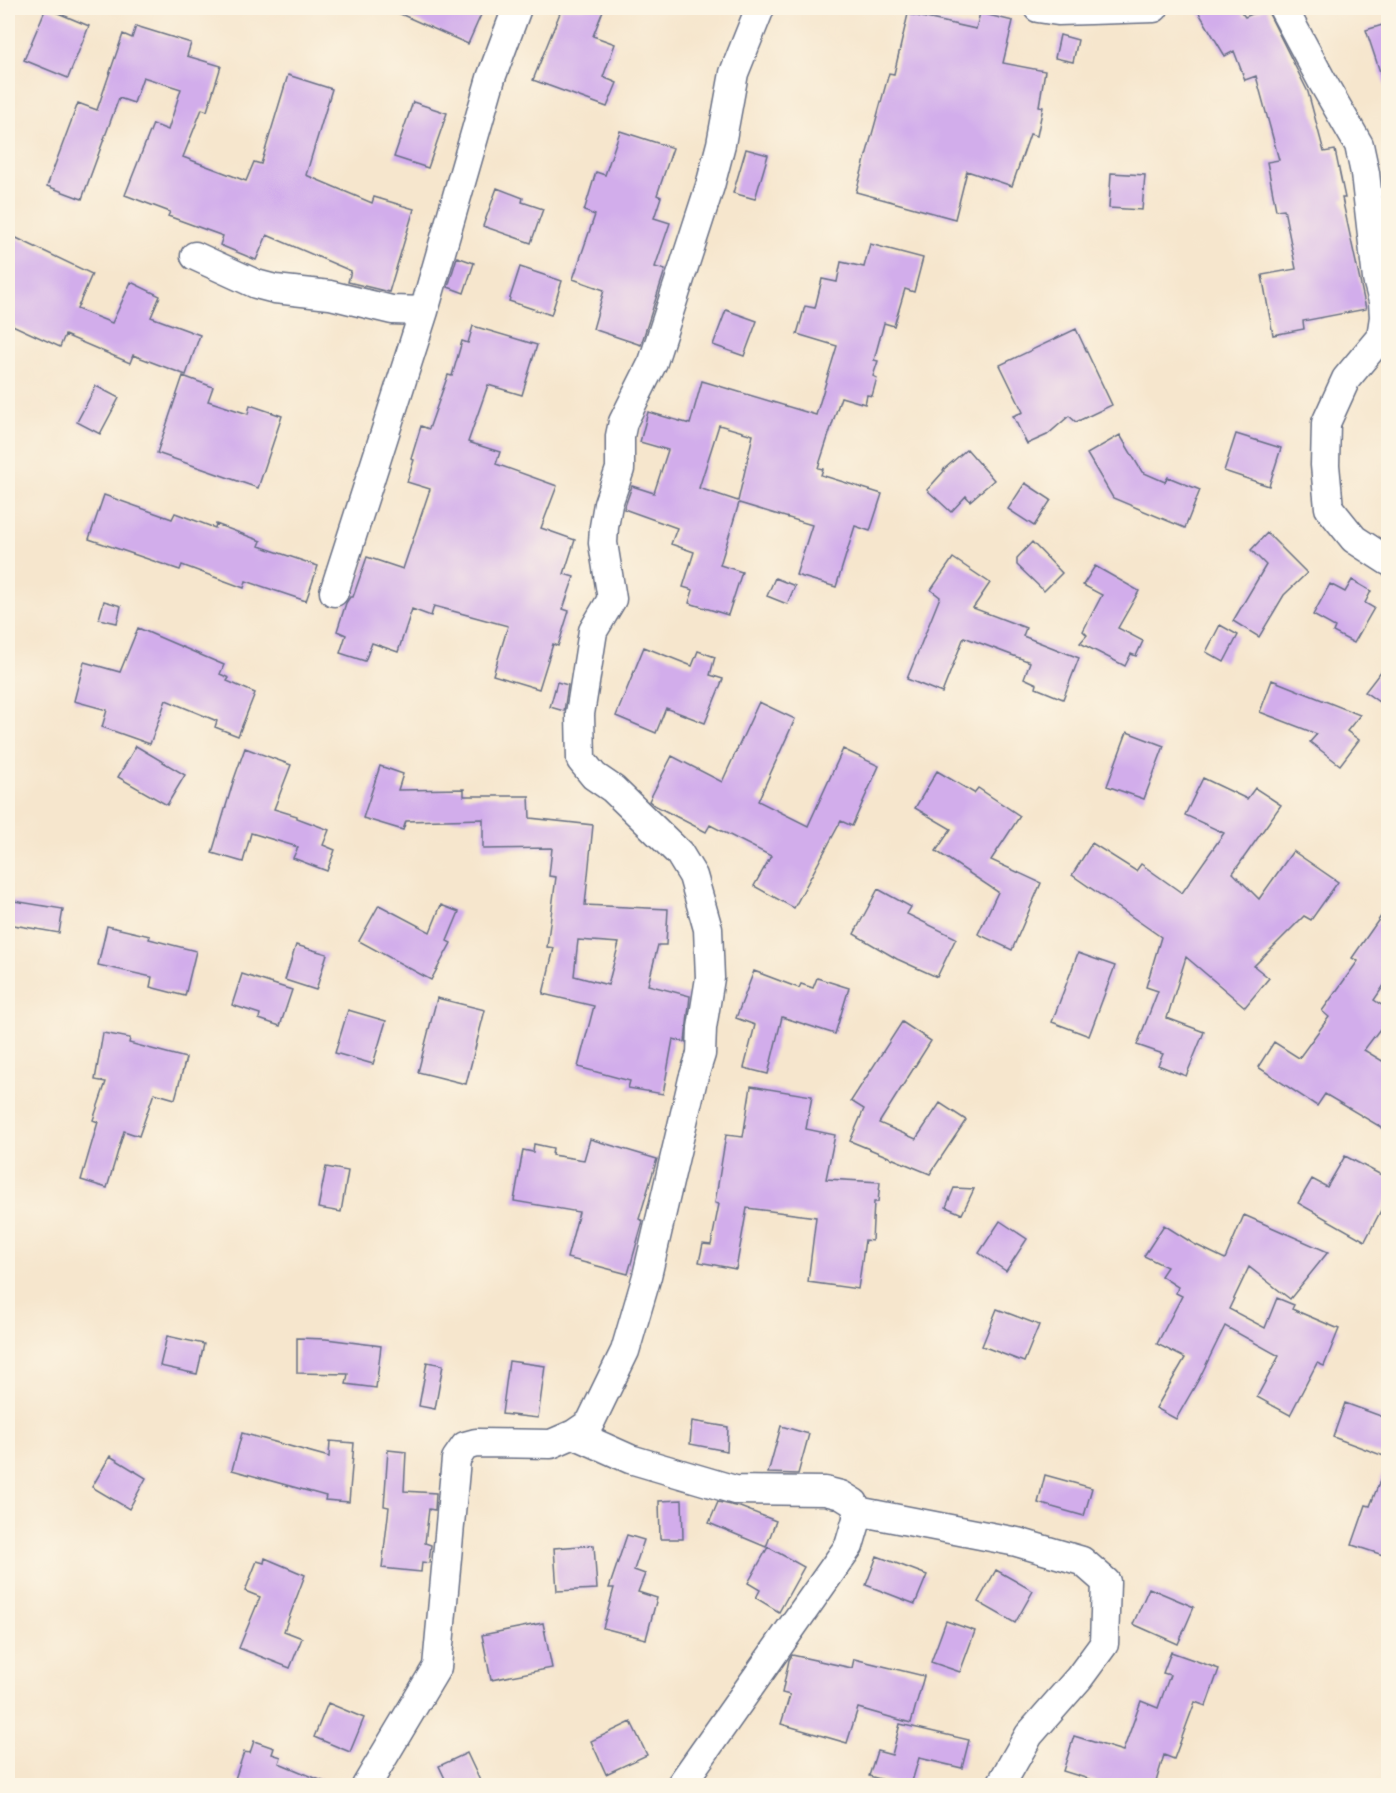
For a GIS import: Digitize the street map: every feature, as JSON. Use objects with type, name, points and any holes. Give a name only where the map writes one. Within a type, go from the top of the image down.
[{"type":"street","points":[[334,592],[423,310],[491,78],[518,8]]},
{"type":"street","points":[[366,1785],[437,1667],[456,1459],[465,1446],[476,1443],[551,1444],[574,1434],[590,1423],[625,1351],[701,1054],[702,1028],[710,978],[708,929],[693,876],[679,853],[613,789],[594,776],[581,760],[580,714],[593,631],[612,599],[603,543],[609,504],[620,470],[620,436],[623,422],[653,362],[722,144],[734,73],[760,8]]},
{"type":"street","points":[[1038,8],[1058,11],[1154,8]]},
{"type":"street","points":[[1283,8],[1359,146],[1365,173],[1377,279],[1383,301],[1385,336],[1346,379],[1326,423],[1325,465],[1329,508],[1354,538],[1389,561]]},
{"type":"street","points":[[195,256],[256,284],[275,289],[330,295],[392,310],[423,310]]},
{"type":"street","points":[[574,1434],[630,1459],[735,1490],[825,1491],[841,1495],[854,1503],[857,1511],[849,1546],[680,1785]]},
{"type":"street","points":[[857,1511],[1017,1542],[1082,1561],[1106,1582],[1104,1644],[1079,1678],[1029,1735],[1000,1785]]},
{"type":"building","points":[[46,8],[89,26],[68,78],[24,60]]},
{"type":"building","points":[[387,8],[484,8],[468,44]]},
{"type":"building","points":[[562,8],[604,8],[593,36],[615,44],[603,77],[617,83],[607,107],[533,80]]},
{"type":"building","points":[[1196,8],[1238,8],[1245,17],[1266,8],[1308,92],[1324,152],[1335,150],[1345,198],[1342,198],[1366,309],[1303,321],[1304,329],[1273,335],[1262,275],[1296,269],[1284,209],[1276,210],[1267,162],[1279,160],[1256,76],[1245,80],[1234,51],[1225,56]]},
{"type":"building","points":[[980,13],[1013,21],[1003,63],[1045,71],[1039,106],[1043,107],[1037,136],[1030,134],[1012,186],[967,171],[955,219],[856,192],[889,73],[894,74],[908,14],[976,29]]},
{"type":"building","points":[[1389,23],[1389,87],[1385,87],[1366,30]]},
{"type":"building","points":[[136,26],[191,43],[187,56],[221,66],[207,111],[202,109],[183,157],[246,181],[254,162],[261,164],[288,75],[332,89],[306,175],[372,203],[374,197],[414,209],[389,292],[348,282],[351,271],[267,235],[256,260],[220,245],[223,236],[168,216],[170,212],[125,195],[153,124],[168,130],[181,89],[143,77],[134,103],[119,98],[82,199],[47,186],[78,103],[97,110],[123,34],[132,38]]},
{"type":"building","points":[[1060,35],[1078,40],[1073,62],[1055,58]]},
{"type":"building","points":[[413,102],[447,113],[428,168],[394,157]]},
{"type":"building","points":[[620,131],[673,148],[657,195],[661,197],[654,218],[670,223],[655,267],[665,270],[641,345],[593,329],[604,290],[573,279],[595,215],[584,211],[596,172],[605,175]]},
{"type":"building","points":[[746,149],[768,155],[755,199],[733,193]]},
{"type":"building","points":[[1111,173],[1145,175],[1142,210],[1109,208]]},
{"type":"building","points":[[497,188],[523,198],[522,202],[543,209],[531,243],[483,226]]},
{"type":"building","points":[[8,234],[92,274],[77,309],[112,323],[131,282],[160,296],[151,317],[200,335],[186,375],[133,355],[130,363],[65,335],[60,347],[8,323],[8,306],[13,294],[8,291]]},
{"type":"building","points":[[870,244],[923,258],[914,292],[905,289],[894,326],[884,323],[874,360],[878,361],[873,376],[877,378],[872,396],[867,395],[865,404],[841,397],[818,468],[823,469],[821,475],[882,494],[870,531],[855,526],[836,587],[796,575],[812,525],[739,503],[720,565],[742,572],[728,615],[689,603],[693,590],[683,587],[694,552],[671,544],[677,528],[624,509],[632,486],[654,493],[668,450],[640,442],[648,412],[690,424],[702,381],[816,415],[837,346],[797,334],[805,306],[815,308],[822,279],[837,282],[841,262],[864,267]],"holes":[[[719,425],[753,435],[738,501],[699,488]]]},
{"type":"building","points":[[457,257],[474,263],[464,293],[448,287]]},
{"type":"building","points":[[520,267],[562,281],[551,315],[509,301]]},
{"type":"building","points":[[726,310],[757,321],[744,356],[713,345]]},
{"type":"building","points":[[473,326],[537,345],[522,395],[488,385],[468,442],[500,452],[496,464],[557,486],[541,528],[575,540],[564,574],[574,577],[563,609],[569,611],[558,646],[553,644],[539,689],[493,675],[508,626],[434,606],[431,616],[412,609],[398,652],[372,643],[365,661],[340,653],[346,635],[337,631],[346,603],[350,597],[353,597],[367,557],[403,569],[430,489],[407,482],[414,460],[411,459],[421,426],[429,429],[448,375],[452,376],[462,341],[468,343]]},
{"type":"building","points":[[1076,329],[1112,405],[1076,422],[1069,416],[1047,435],[1027,444],[1013,416],[1023,412],[1000,365]]},
{"type":"building","points":[[183,376],[213,387],[208,401],[248,414],[250,405],[282,416],[258,488],[157,453]]},
{"type":"building","points":[[96,386],[119,398],[100,434],[77,422]]},
{"type":"building","points":[[1236,434],[1281,448],[1269,486],[1224,471]]},
{"type":"building","points":[[1120,435],[1142,472],[1165,482],[1168,477],[1200,490],[1185,528],[1113,498],[1087,454]]},
{"type":"building","points":[[967,449],[994,480],[970,501],[966,496],[951,512],[927,490],[943,470]]},
{"type":"building","points":[[1025,483],[1051,500],[1034,526],[1008,509]]},
{"type":"building","points":[[104,495],[172,519],[175,513],[215,528],[216,524],[261,541],[259,546],[318,566],[306,601],[246,581],[244,588],[182,565],[180,570],[89,539]]},
{"type":"building","points":[[1267,533],[1307,573],[1284,595],[1259,637],[1233,621],[1266,565],[1251,550]]},
{"type":"building","points":[[1032,542],[1062,573],[1044,591],[1017,565],[1017,558]]},
{"type":"building","points":[[953,558],[990,583],[973,608],[1026,628],[1023,636],[1079,658],[1063,699],[1036,688],[1037,684],[1024,678],[1030,662],[964,637],[942,693],[907,679],[940,597],[931,590]]},
{"type":"building","points":[[1095,566],[1139,591],[1118,628],[1143,641],[1136,656],[1131,654],[1125,666],[1080,643],[1087,635],[1083,631],[1102,595],[1083,585]]},
{"type":"building","points":[[775,578],[795,586],[787,604],[767,596]]},
{"type":"building","points":[[1352,580],[1371,591],[1365,603],[1374,608],[1354,643],[1333,632],[1335,627],[1313,615],[1330,584],[1345,592]]},
{"type":"building","points":[[104,601],[121,606],[117,623],[99,619]]},
{"type":"building","points":[[1220,625],[1238,635],[1224,662],[1206,652]]},
{"type":"building","points":[[138,628],[224,665],[220,674],[229,678],[227,681],[255,693],[238,736],[215,727],[217,721],[166,700],[150,744],[102,727],[107,710],[74,701],[84,662],[120,672]]},
{"type":"building","points":[[644,647],[692,666],[698,651],[715,657],[710,675],[723,679],[705,723],[666,708],[656,733],[616,716]]},
{"type":"building","points":[[1389,661],[1389,709],[1365,692]]},
{"type":"building","points":[[1272,680],[1360,715],[1347,731],[1359,740],[1340,765],[1310,742],[1317,734],[1260,712]]},
{"type":"building","points":[[557,682],[568,685],[564,711],[550,707]]},
{"type":"building","points":[[759,702],[795,719],[758,801],[808,826],[843,749],[879,766],[852,826],[841,821],[794,908],[754,886],[771,856],[710,825],[706,832],[649,801],[672,756],[722,782]]},
{"type":"building","points":[[1127,732],[1164,746],[1144,799],[1107,786]]},
{"type":"building","points":[[136,746],[185,775],[167,805],[118,777]]},
{"type":"building","points":[[245,748],[291,765],[274,809],[329,830],[323,845],[335,850],[327,871],[293,858],[298,847],[251,833],[243,862],[212,853]]},
{"type":"building","points":[[380,766],[403,774],[398,790],[464,789],[464,796],[529,796],[530,818],[593,825],[585,905],[668,909],[666,945],[658,945],[648,985],[690,996],[685,1042],[673,1039],[663,1094],[628,1088],[630,1081],[578,1067],[594,1006],[543,994],[554,948],[547,947],[556,877],[549,876],[552,848],[483,849],[483,819],[406,821],[403,830],[363,818]],"holes":[[[578,940],[619,943],[608,985],[574,976]]]},
{"type":"building","points":[[937,771],[974,793],[978,788],[1020,816],[991,860],[1041,883],[1012,950],[978,934],[998,892],[936,851],[951,829],[915,808]]},
{"type":"building","points":[[1203,778],[1247,799],[1255,788],[1281,805],[1233,873],[1259,899],[1293,851],[1338,882],[1311,920],[1304,916],[1254,966],[1269,978],[1245,1007],[1186,957],[1167,1018],[1204,1032],[1186,1076],[1158,1065],[1163,1054],[1137,1045],[1158,991],[1146,987],[1161,937],[1072,875],[1092,843],[1136,871],[1141,864],[1182,893],[1224,833],[1185,815]]},
{"type":"building","points":[[878,889],[911,907],[907,914],[956,938],[937,977],[897,959],[854,934]]},
{"type":"building","points":[[8,900],[63,909],[59,933],[8,924]]},
{"type":"building","points":[[379,905],[430,932],[441,905],[459,912],[447,941],[451,943],[431,980],[359,941]]},
{"type":"building","points":[[1389,905],[1389,978],[1374,1000],[1389,1010],[1389,1017],[1364,1050],[1389,1065],[1389,1132],[1325,1094],[1317,1106],[1258,1067],[1274,1042],[1299,1058],[1329,1017],[1322,1011],[1358,961],[1352,958]]},
{"type":"building","points":[[107,926],[150,936],[149,939],[196,951],[185,996],[150,987],[152,977],[98,965]]},
{"type":"building","points":[[296,945],[327,954],[316,990],[285,980]]},
{"type":"building","points":[[1078,953],[1115,966],[1089,1036],[1052,1022]]},
{"type":"building","points":[[754,971],[799,988],[801,984],[813,988],[817,978],[849,988],[835,1034],[782,1017],[768,1074],[744,1068],[755,1025],[736,1018]]},
{"type":"building","points":[[242,974],[292,990],[280,1026],[259,1019],[260,1014],[232,1005]]},
{"type":"building","points":[[437,998],[485,1010],[466,1084],[418,1072]]},
{"type":"building","points":[[348,1010],[386,1021],[373,1064],[335,1053]]},
{"type":"building","points":[[902,1022],[931,1041],[879,1123],[916,1139],[940,1103],[966,1120],[930,1174],[850,1141],[864,1109],[851,1101]]},
{"type":"building","points":[[103,1033],[130,1038],[129,1043],[186,1058],[175,1099],[154,1093],[139,1136],[124,1131],[107,1188],[81,1180],[98,1122],[93,1120],[106,1082],[95,1080]]},
{"type":"building","points":[[751,1086],[812,1096],[806,1129],[835,1135],[826,1179],[880,1182],[878,1202],[874,1202],[872,1241],[865,1240],[858,1289],[808,1282],[816,1217],[747,1208],[736,1269],[699,1262],[703,1244],[711,1245],[719,1204],[715,1203],[726,1135],[743,1137]]},
{"type":"building","points":[[590,1139],[657,1159],[639,1219],[643,1221],[628,1274],[567,1258],[579,1212],[514,1201],[523,1150],[533,1152],[534,1144],[553,1148],[552,1155],[584,1160]]},
{"type":"building","points":[[1345,1156],[1389,1179],[1389,1195],[1365,1241],[1298,1203],[1312,1179],[1327,1187]]},
{"type":"building","points":[[326,1167],[348,1171],[341,1212],[318,1208]]},
{"type":"building","points":[[954,1188],[974,1189],[962,1214],[946,1207]]},
{"type":"building","points":[[1244,1215],[1328,1252],[1290,1299],[1249,1267],[1229,1309],[1265,1328],[1277,1298],[1294,1305],[1292,1309],[1339,1329],[1324,1366],[1317,1363],[1290,1415],[1257,1397],[1279,1356],[1225,1326],[1176,1419],[1156,1408],[1185,1358],[1157,1344],[1182,1296],[1176,1293],[1178,1287],[1161,1276],[1167,1267],[1144,1256],[1164,1225],[1194,1244],[1225,1259]]},
{"type":"building","points":[[1000,1221],[1027,1239],[1006,1271],[979,1253]]},
{"type":"building","points":[[997,1309],[1039,1325],[1024,1362],[982,1346]]},
{"type":"building","points":[[167,1336],[204,1344],[197,1374],[160,1366]]},
{"type":"building","points":[[297,1338],[381,1346],[376,1388],[346,1384],[348,1374],[297,1373]]},
{"type":"building","points":[[509,1361],[545,1366],[538,1418],[502,1414]]},
{"type":"building","points":[[427,1362],[443,1365],[435,1409],[419,1406]]},
{"type":"building","points":[[1345,1403],[1389,1419],[1389,1458],[1333,1437]]},
{"type":"building","points":[[692,1421],[728,1427],[727,1451],[690,1444]]},
{"type":"building","points":[[781,1426],[809,1434],[798,1474],[768,1473]]},
{"type":"building","points":[[242,1433],[329,1457],[330,1441],[354,1443],[349,1502],[325,1500],[326,1496],[232,1470]]},
{"type":"building","points":[[388,1450],[406,1452],[404,1491],[436,1493],[435,1510],[429,1509],[425,1543],[431,1545],[429,1563],[422,1562],[421,1572],[382,1568],[389,1507],[384,1506]]},
{"type":"building","points":[[110,1456],[146,1478],[129,1509],[92,1487]]},
{"type":"building","points":[[1387,1463],[1389,1463],[1389,1557],[1352,1545],[1366,1505],[1370,1506]]},
{"type":"building","points":[[1045,1475],[1092,1488],[1084,1516],[1038,1503]]},
{"type":"building","points":[[682,1500],[683,1539],[660,1539],[659,1501]]},
{"type":"building","points":[[718,1502],[740,1507],[776,1521],[766,1547],[709,1523]]},
{"type":"building","points":[[627,1535],[644,1540],[634,1570],[645,1574],[638,1592],[657,1598],[646,1639],[603,1628],[614,1588],[609,1588]]},
{"type":"building","points":[[594,1545],[597,1589],[557,1591],[554,1548]]},
{"type":"building","points":[[768,1547],[804,1567],[779,1612],[756,1598],[760,1590],[748,1583]]},
{"type":"building","points":[[877,1556],[927,1575],[915,1604],[866,1585]]},
{"type":"building","points":[[265,1558],[305,1575],[284,1631],[302,1638],[290,1668],[239,1648],[260,1597],[245,1591],[257,1561],[264,1563]]},
{"type":"building","points":[[996,1570],[1033,1591],[1015,1623],[978,1602]]},
{"type":"building","points":[[1149,1588],[1194,1607],[1178,1644],[1133,1624]]},
{"type":"building","points":[[946,1621],[975,1631],[960,1672],[931,1662]]},
{"type":"building","points":[[543,1623],[552,1668],[491,1680],[482,1635]]},
{"type":"building","points":[[1171,1652],[1219,1669],[1206,1706],[1195,1702],[1174,1759],[1164,1755],[1155,1785],[1108,1785],[1063,1771],[1074,1736],[1123,1751],[1141,1701],[1158,1708],[1170,1675],[1163,1673]]},
{"type":"building","points":[[792,1655],[852,1668],[854,1659],[924,1676],[911,1723],[858,1708],[847,1743],[781,1724],[790,1695],[782,1693]]},
{"type":"building","points":[[328,1703],[364,1718],[350,1752],[314,1737]]},
{"type":"building","points":[[631,1722],[647,1755],[606,1774],[591,1741]]},
{"type":"building","points":[[900,1724],[969,1740],[962,1768],[919,1758],[911,1785],[902,1785],[869,1776],[877,1751],[892,1755]]},
{"type":"building","points":[[254,1741],[274,1748],[272,1754],[281,1757],[279,1763],[332,1785],[255,1785],[235,1779],[244,1752],[250,1753]]},
{"type":"building","points":[[467,1753],[482,1785],[448,1785],[439,1766]]}]
